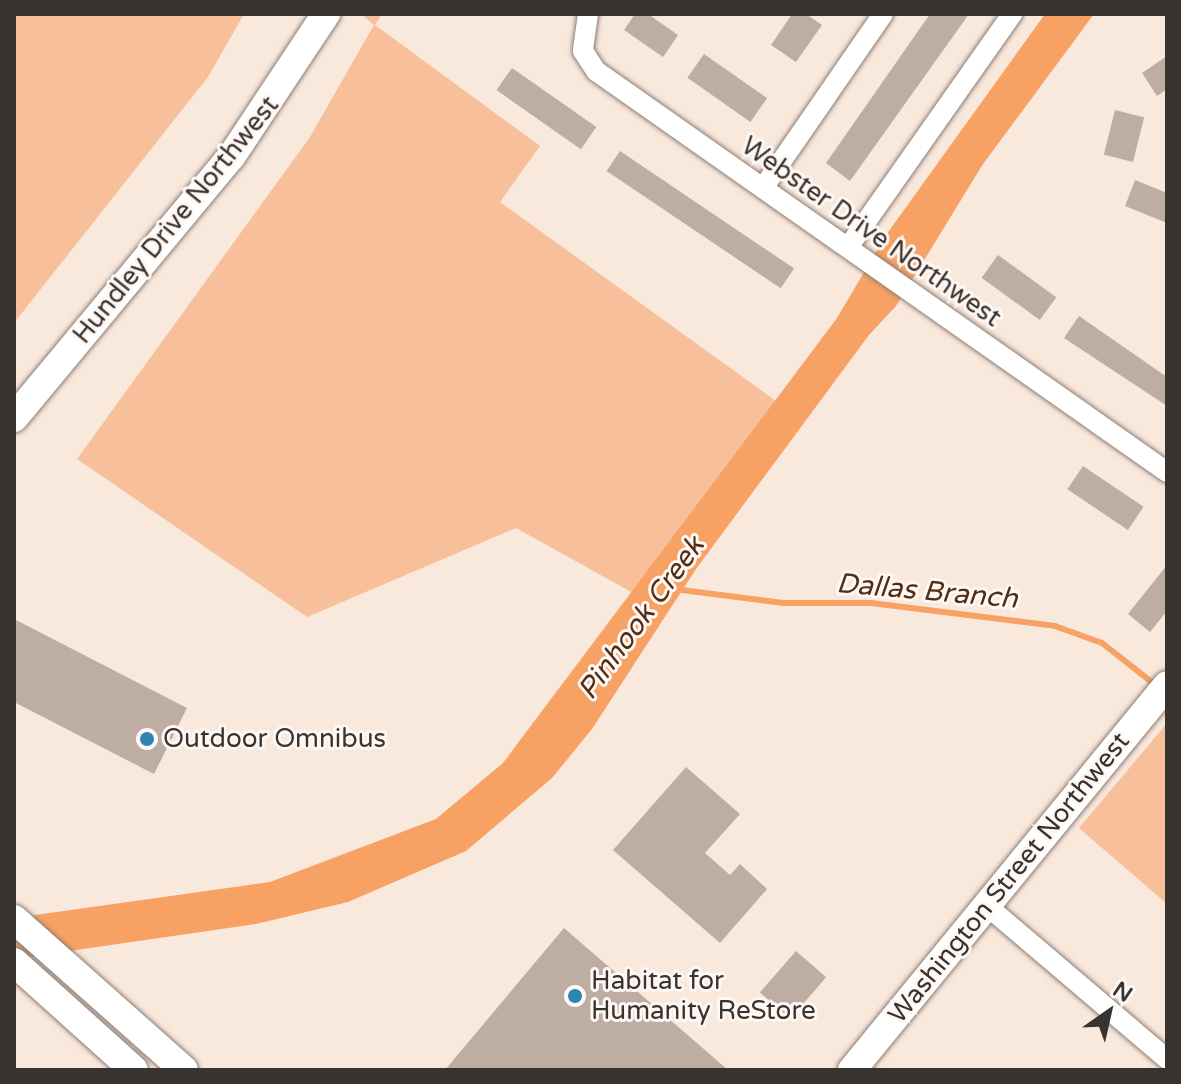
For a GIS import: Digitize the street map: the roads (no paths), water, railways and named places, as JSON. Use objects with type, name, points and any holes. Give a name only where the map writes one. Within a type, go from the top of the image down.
[{"type":"main road","name":"Hundley Drive Northwest","points":[[14,418],[231,157],[326,14]]},
{"type":"main road","name":"Washington Street Northwest","points":[[852,1070],[1159,696]]},
{"type":"main road","points":[[14,919],[184,1070]]},
{"type":"main road","points":[[14,962],[134,1070]]},
{"type":"street","name":"Webster Drive Northwest","points":[[588,14],[583,51],[596,71],[1167,472]]},
{"type":"street","points":[[763,188],[883,14]]},
{"type":"street","points":[[849,246],[1012,14]]},
{"type":"street","points":[[986,905],[1167,1059]]},
{"type":"water","name":"Pinhook Creek","points":[[1045,14],[1094,14],[983,164],[896,306],[869,335],[696,569],[592,729],[552,778],[466,851],[348,902],[256,924],[14,959],[14,918],[270,882],[436,819],[503,763],[837,318],[886,235]]},
{"type":"waterway","name":"Dallas Branch","points":[[674,589],[783,603],[871,603],[1055,626],[1102,643],[1158,687]]},
{"type":"place","name":"Outdoor Omnibus","points":[[147,739]]},
{"type":"place","name":"Habitat for Humanity ReStore","points":[[575,996]]}]
